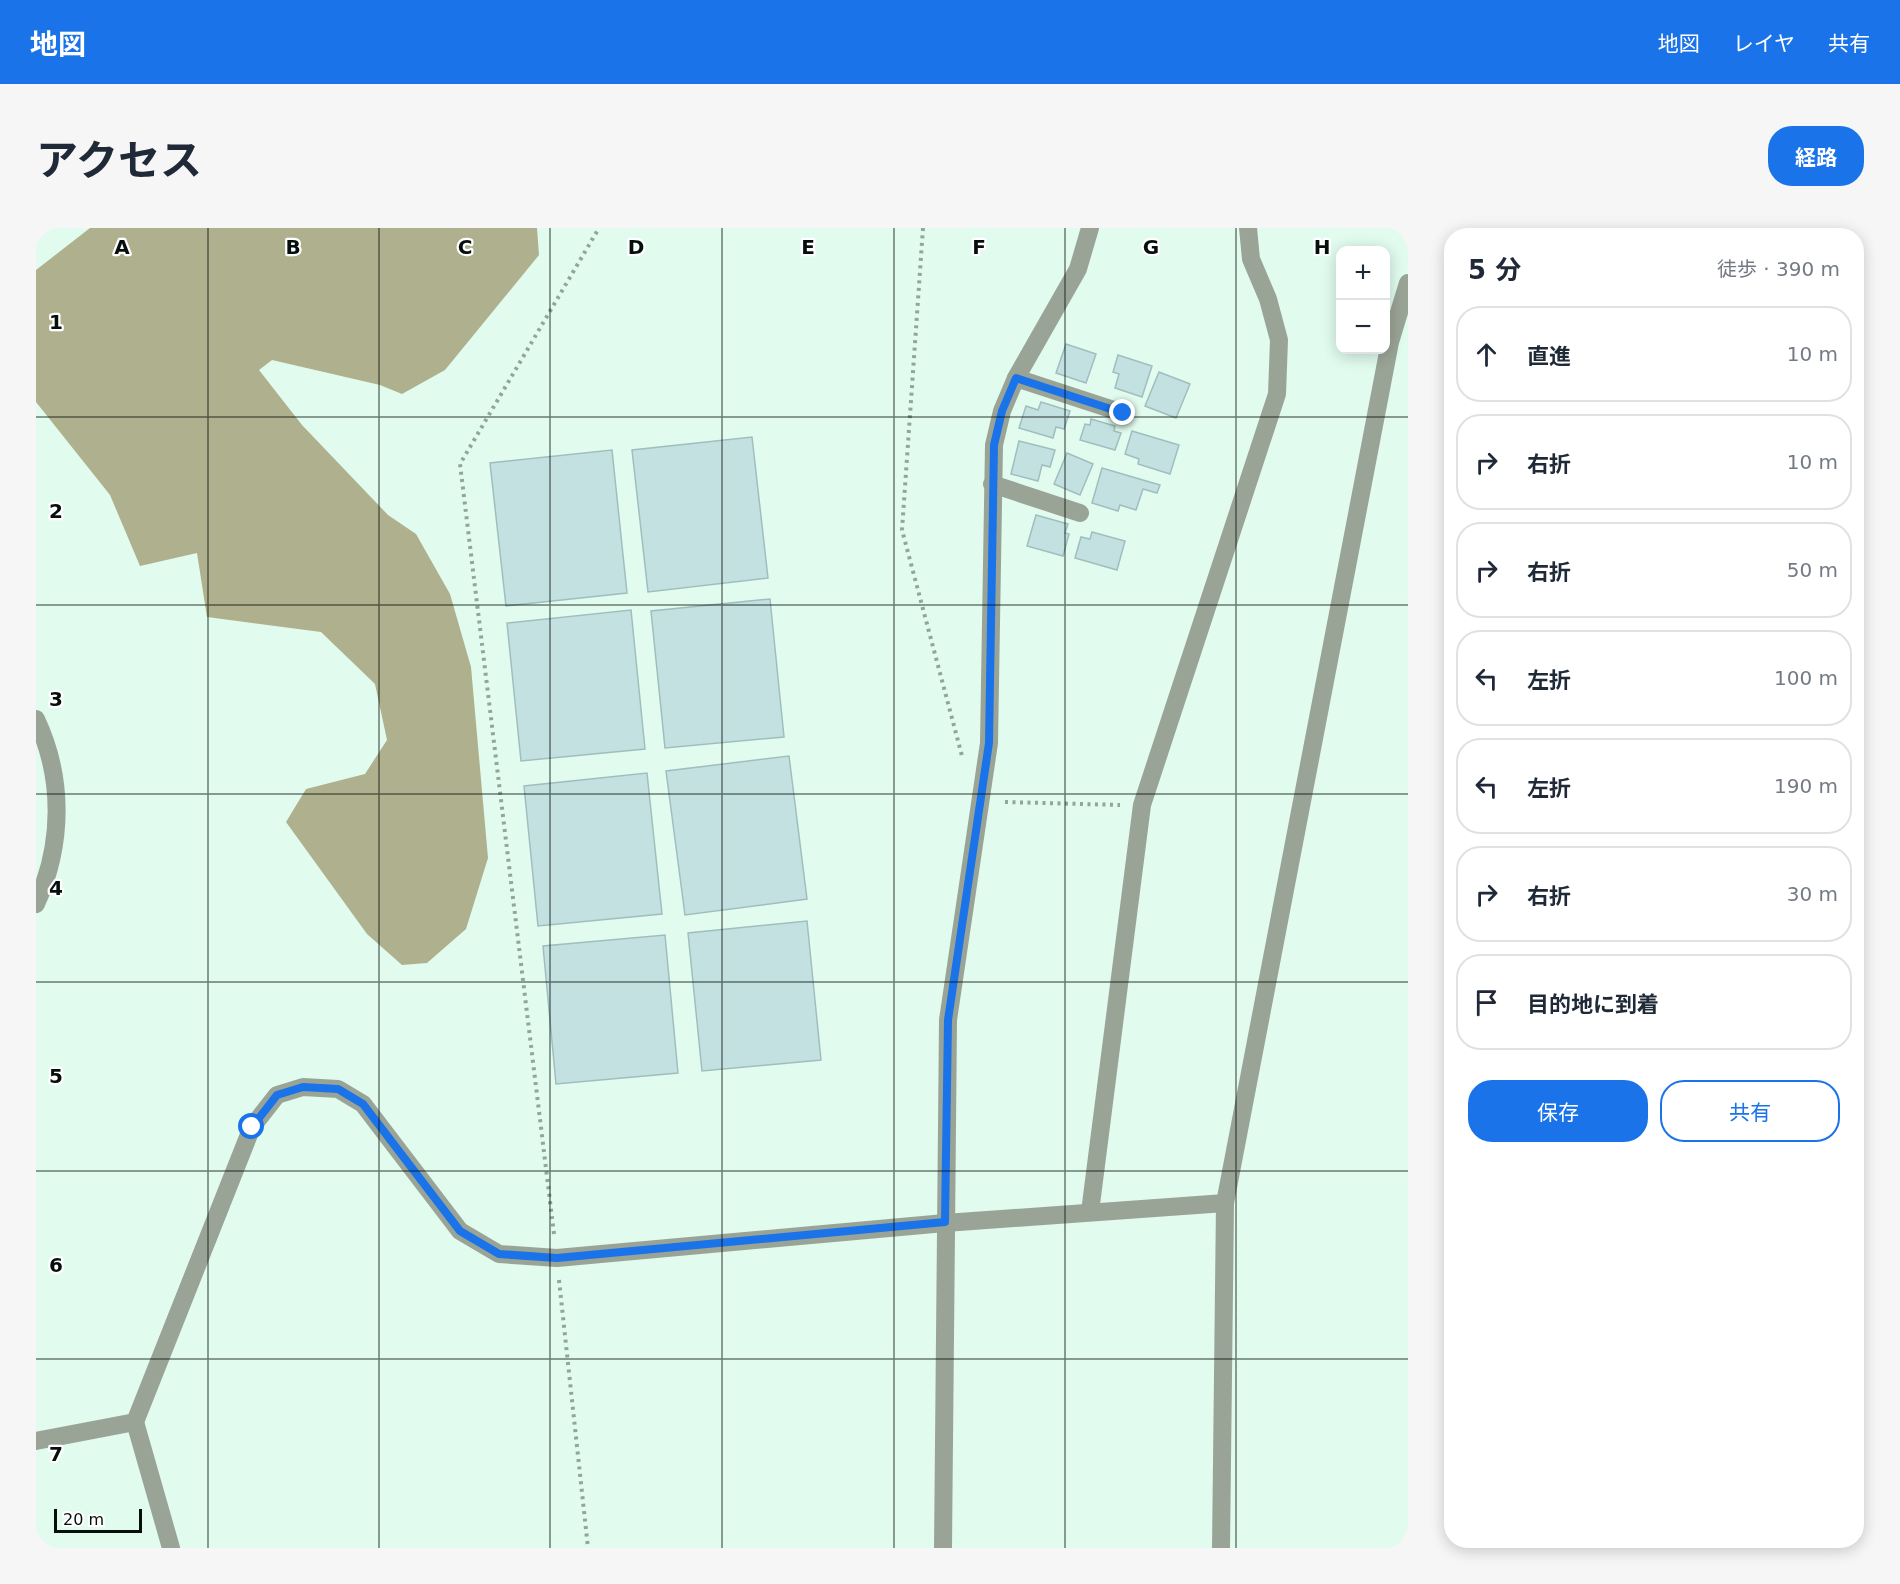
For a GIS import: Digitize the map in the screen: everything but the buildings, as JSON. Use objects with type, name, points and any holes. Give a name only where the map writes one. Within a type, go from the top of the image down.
[{"type":"street","points":[[943,1548],[948,1020],[989,743],[994,445],[1002,411],[1016,378],[1078,269],[1090,228]]},
{"type":"street","points":[[1090,1212],[1142,805],[1277,394],[1279,340],[1268,299],[1251,259],[1248,228]]},
{"type":"street","points":[[1221,1548],[1225,1203],[1390,342],[1408,283]]},
{"type":"street","points":[[1016,378],[1123,413]]},
{"type":"street","points":[[992,484],[1080,513]]},
{"type":"street","points":[[36,719],[45,739],[54,773],[57,809],[54,845],[47,879],[36,904]]},
{"type":"street","points":[[171,1548],[135,1422],[252,1127],[277,1095],[303,1087],[338,1089],[363,1104],[460,1231],[499,1254],[557,1258],[945,1222],[1225,1203]]},
{"type":"street","points":[[36,1442],[135,1422]]},
{"type":"path","points":[[588,1548],[557,1258],[460,464],[599,228]]},
{"type":"path","points":[[923,228],[902,530],[957,743],[965,762]]},
{"type":"path","points":[[981,802],[1142,805]]},
{"type":"green space","points":[[90,228],[537,228],[539,255],[445,370],[402,394],[380,385],[272,360],[259,370],[302,425],[388,515],[416,534],[450,594],[471,667],[488,858],[466,929],[427,963],[402,965],[367,934],[286,822],[306,789],[365,774],[387,740],[375,684],[321,632],[207,617],[197,553],[140,566],[110,495],[36,402],[36,270]]},
{"type":"route","points":[[252,1127],[277,1095],[303,1087],[338,1089],[363,1104],[431,1196],[460,1231],[499,1254],[557,1258],[945,1222],[948,1020],[989,743],[994,445],[1002,411],[1016,378],[1123,413]]}]
